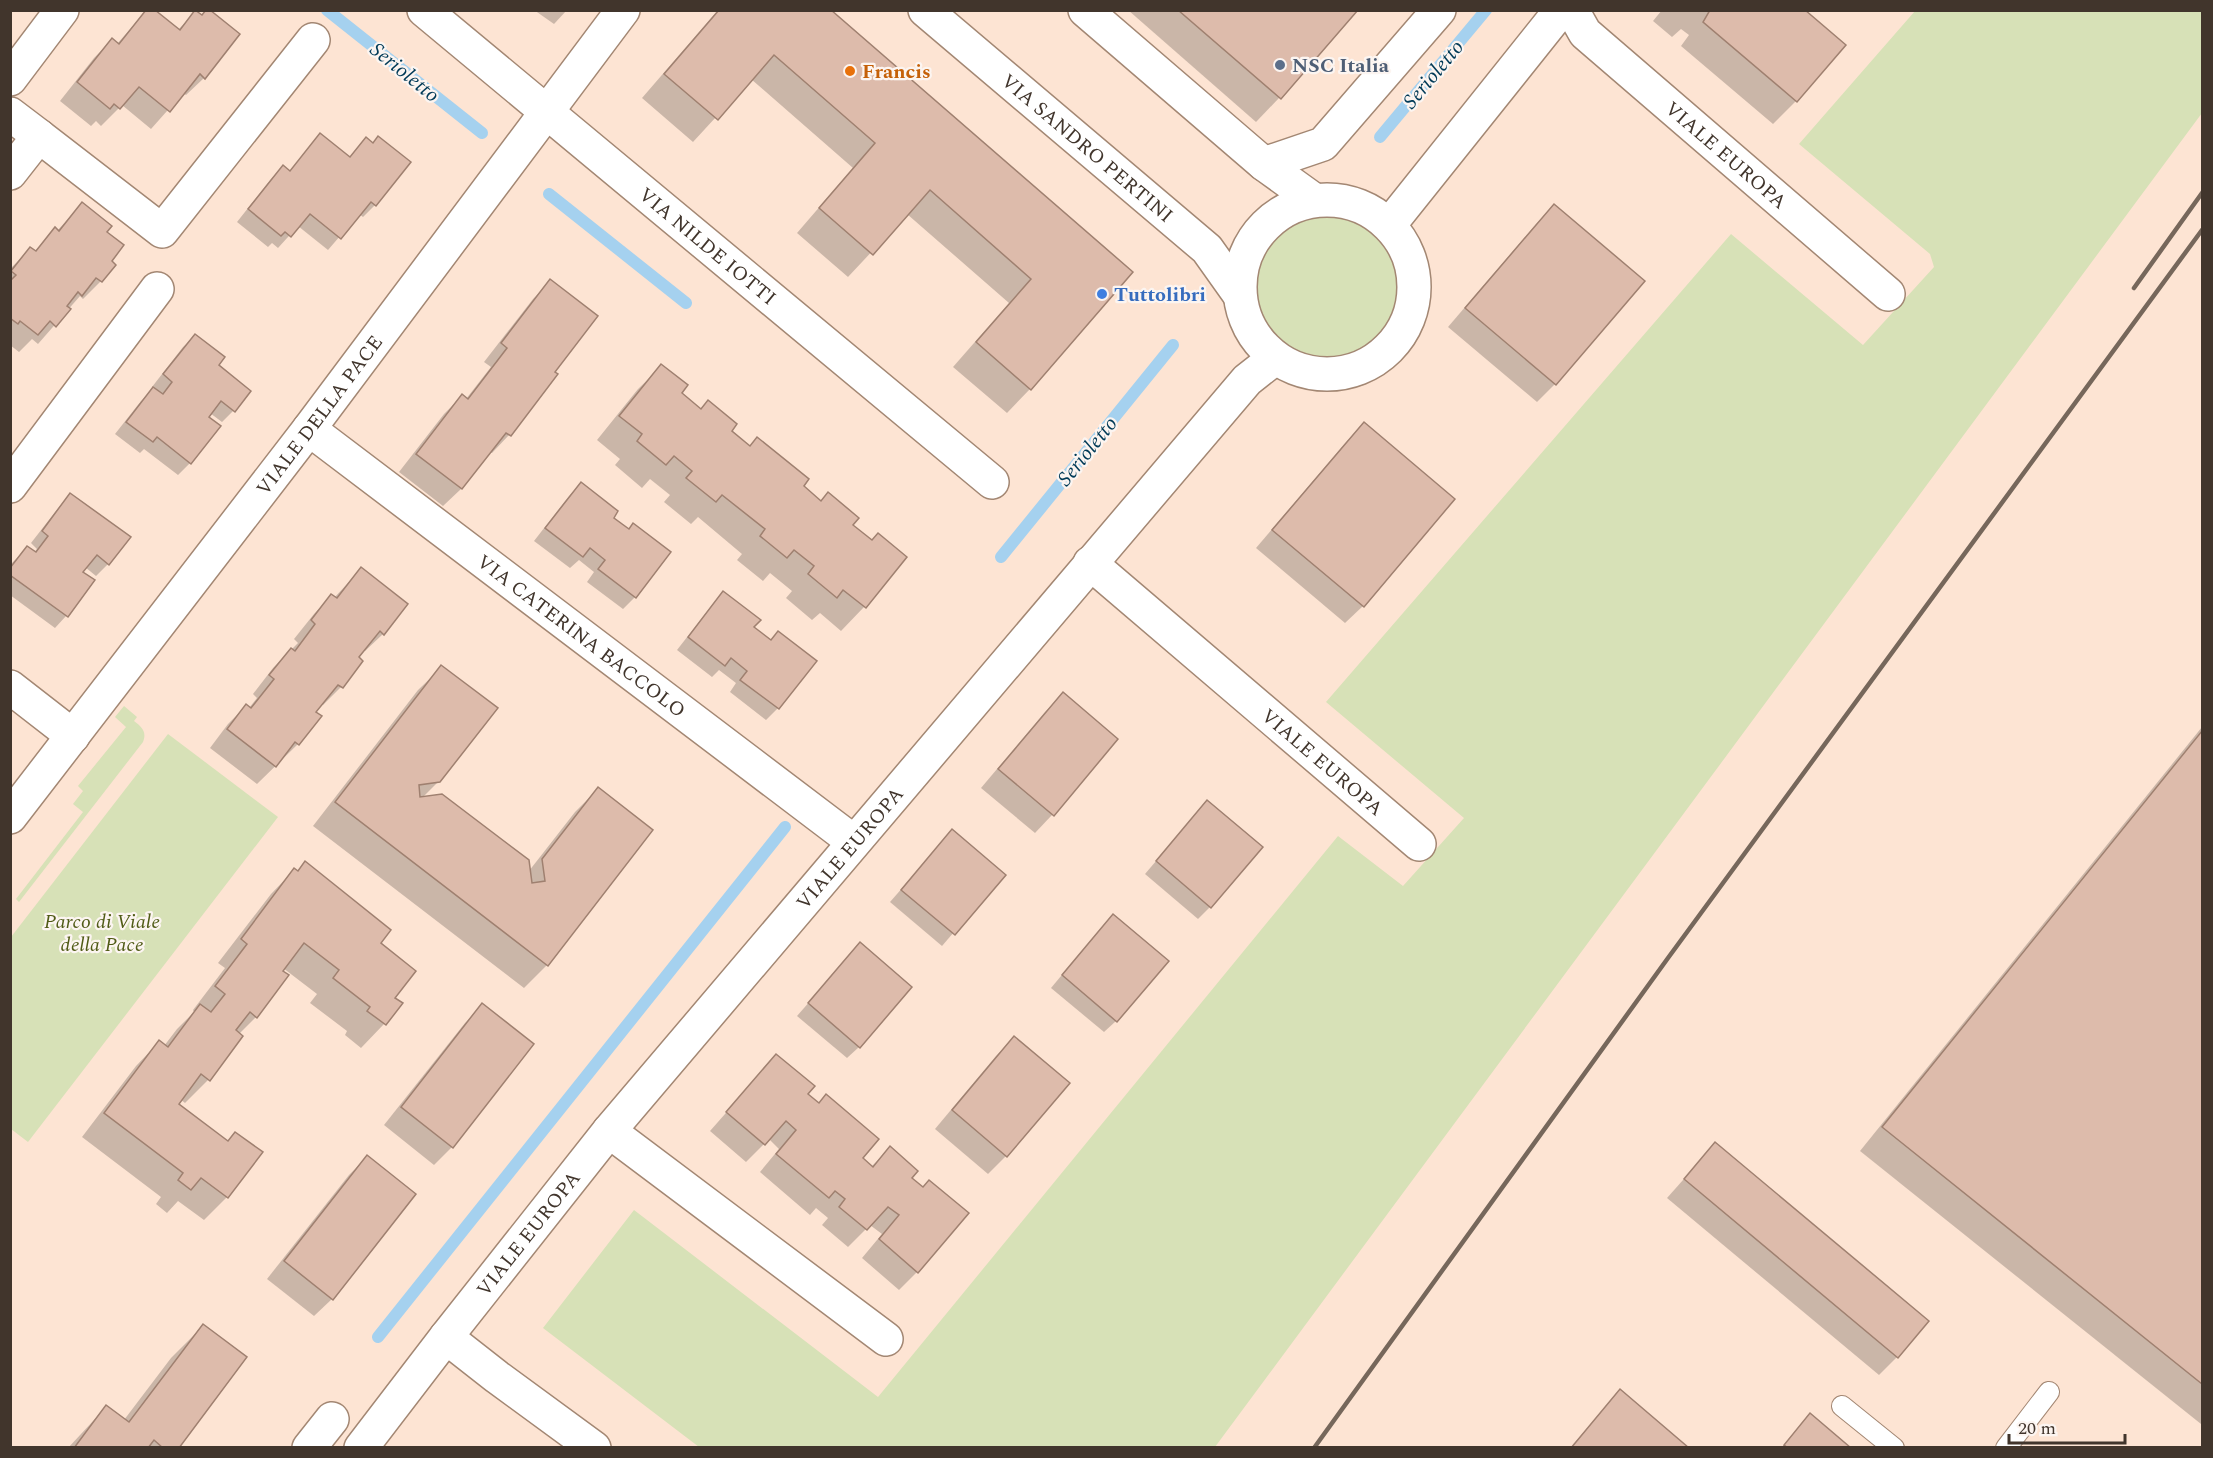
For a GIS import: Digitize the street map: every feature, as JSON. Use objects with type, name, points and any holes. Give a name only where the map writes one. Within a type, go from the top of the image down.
[{"type":"street","points":[[10,79],[62,10]]},
{"type":"street","name":"VIA NILDE IOTTI","points":[[424,10],[992,482]]},
{"type":"street","name":"VIALE DELLA PACE","points":[[10,817],[309,429],[623,10]]},
{"type":"street","name":"VIA SANDRO PERTINI","points":[[925,10],[1207,249],[1239,294]]},
{"type":"street","points":[[1085,10],[1264,164],[1314,200]]},
{"type":"street","points":[[1264,164],[1323,144],[1439,10]]},
{"type":"street","points":[[1390,224],[1561,10]]},
{"type":"street","name":"VIALE EUROPA","points":[[1572,10],[1585,33],[1888,294]]},
{"type":"street","points":[[10,114],[162,231],[313,40]]},
{"type":"street","points":[[10,173],[39,136]]},
{"type":"street","points":[[1314,200],[1355,203],[1390,224],[1413,263],[1413,309],[1391,349],[1355,371],[1314,374],[1275,358],[1250,330],[1239,294],[1246,251],[1253,242],[1273,217],[1314,200]]},
{"type":"street","points":[[10,486],[157,289]]},
{"type":"street","name":"VIALE EUROPA","points":[[361,1448],[446,1336],[609,1131],[1247,380],[1275,358]]},
{"type":"street","name":"VIA CATERINA BACCOLO","points":[[309,429],[854,842]]},
{"type":"street","name":"VIALE EUROPA","points":[[1090,563],[1419,844]]},
{"type":"street","points":[[10,687],[73,736]]},
{"type":"street","points":[[609,1131],[886,1339]]},
{"type":"street","points":[[446,1336],[497,1377],[594,1448]]},
{"type":"street","points":[[309,1448],[332,1419]]},
{"type":"lane","points":[[2006,1448],[2049,1392]]},
{"type":"lane","points":[[1842,1406],[1894,1448]]},
{"type":"green space","points":[[1915,11],[2202,11],[2202,113],[1215,1447],[699,1447],[543,1328],[634,1210],[878,1397],[1338,836],[1403,886],[1464,818],[1326,702],[1731,234],[1863,345],[1934,267],[1930,254],[1799,144]]},
{"type":"green space","points":[[1326,213],[1340,214],[1354,219],[1367,225],[1378,235],[1388,246],[1394,259],[1399,273],[1399,301],[1394,315],[1388,328],[1378,339],[1367,349],[1354,355],[1340,360],[1326,361],[1312,360],[1298,355],[1285,349],[1274,339],[1264,328],[1258,315],[1253,301],[1252,287],[1253,273],[1258,259],[1264,246],[1274,235],[1285,225],[1298,219],[1312,214]]},
{"type":"green space","points":[[124,706],[137,717],[134,721],[143,730],[143,742],[19,902],[16,899],[83,812],[73,804],[83,791],[78,786],[126,727],[115,717]]},
{"type":"green space","name":"Parco di Viale della Pace","points":[[168,734],[278,817],[28,1142],[11,1129],[11,937]]},
{"type":"building","points":[[146,10],[155,10],[180,30],[195,10],[202,15],[206,10],[210,10],[240,34],[205,79],[200,74],[170,112],[139,87],[120,109],[114,104],[110,109],[77,82],[112,38],[119,44]]},
{"type":"building","points":[[719,10],[831,10],[1133,272],[1031,390],[976,342],[1031,279],[930,190],[873,255],[819,208],[875,143],[774,55],[718,120],[664,74]]},
{"type":"building","points":[[1178,10],[1358,10],[1281,99]]},
{"type":"building","points":[[1710,10],[1805,10],[1846,45],[1797,102],[1703,22]]},
{"type":"building","points":[[320,133],[350,157],[366,137],[373,143],[378,136],[411,162],[376,206],[371,202],[341,239],[310,214],[291,237],[285,232],[281,236],[248,209],[283,165],[290,171]]},
{"type":"building","points":[[82,202],[112,226],[107,232],[124,245],[112,261],[116,265],[102,282],[96,278],[82,296],[78,292],[67,306],[71,309],[56,327],[50,321],[38,335],[20,321],[18,324],[10,318],[10,281],[16,275],[11,271],[30,247],[36,251],[55,227],[59,231]]},
{"type":"building","points":[[1554,204],[1645,281],[1556,385],[1465,308]]},
{"type":"building","points":[[550,279],[598,316],[555,372],[558,374],[511,436],[506,433],[462,489],[416,454],[462,394],[468,399],[507,348],[501,343]]},
{"type":"building","points":[[195,334],[225,357],[219,365],[251,391],[235,412],[221,401],[209,417],[221,426],[191,464],[157,437],[153,442],[126,422],[153,387],[163,394],[172,382],[163,374]]},
{"type":"building","points":[[661,364],[688,385],[682,393],[701,409],[708,400],[737,424],[732,431],[750,446],[757,437],[809,479],[804,486],[821,501],[828,492],[859,518],[853,525],[872,540],[878,533],[907,557],[866,608],[843,590],[837,598],[808,574],[814,566],[794,550],[787,558],[760,536],[765,529],[722,495],[716,502],[686,478],[692,471],[674,456],[666,465],[637,441],[642,434],[619,416]]},
{"type":"building","points":[[1364,422],[1455,499],[1364,607],[1272,530]]},
{"type":"building","points":[[581,482],[618,511],[614,518],[629,529],[633,523],[671,552],[636,598],[598,569],[605,560],[590,548],[583,557],[545,528]]},
{"type":"building","points":[[70,493],[131,537],[109,565],[97,555],[83,572],[95,580],[68,617],[10,575],[10,568],[27,546],[36,552],[48,536],[42,531]]},
{"type":"building","points":[[361,567],[408,604],[384,635],[380,631],[359,657],[363,661],[343,688],[338,685],[316,712],[322,716],[299,745],[295,742],[276,767],[227,729],[246,704],[251,708],[274,679],[269,675],[291,648],[295,651],[315,624],[311,620],[331,594],[337,598]]},
{"type":"building","points":[[723,591],[761,620],[754,627],[771,640],[778,631],[817,661],[779,709],[740,680],[747,671],[731,658],[725,666],[688,637]]},
{"type":"building","points":[[441,665],[498,708],[440,782],[419,785],[420,797],[442,794],[529,860],[532,883],[545,881],[542,859],[598,787],[653,830],[548,966],[335,802]]},
{"type":"building","points":[[1063,692],[1118,739],[1054,816],[998,769]]},
{"type":"building","points":[[2202,731],[2202,1384],[1882,1127]]},
{"type":"building","points":[[1207,800],[1263,847],[1211,908],[1156,861]]},
{"type":"building","points":[[952,829],[1006,875],[955,935],[901,890]]},
{"type":"building","points":[[305,861],[391,930],[381,943],[416,971],[395,998],[403,1003],[386,1025],[367,1011],[370,1007],[333,978],[339,970],[304,943],[283,971],[289,975],[257,1018],[250,1012],[236,1030],[243,1036],[210,1081],[201,1074],[179,1104],[228,1141],[235,1132],[263,1152],[228,1198],[201,1178],[191,1190],[178,1180],[183,1173],[104,1113],[159,1040],[168,1047],[200,1004],[211,1012],[225,994],[215,986],[247,944],[241,939],[294,868],[298,871]]},
{"type":"building","points":[[1113,914],[1169,961],[1117,1022],[1062,975]]},
{"type":"building","points":[[860,942],[912,987],[860,1048],[808,1003]]},
{"type":"building","points":[[482,1003],[534,1044],[453,1148],[401,1107]]},
{"type":"building","points":[[1014,1036],[1070,1083],[1007,1157],[952,1110]]},
{"type":"building","points":[[776,1054],[815,1086],[808,1094],[819,1103],[826,1094],[879,1139],[863,1158],[873,1167],[890,1146],[918,1171],[912,1178],[923,1187],[929,1180],[969,1213],[918,1273],[879,1239],[899,1215],[888,1207],[867,1230],[839,1207],[845,1199],[835,1191],[829,1198],[776,1154],[796,1130],[786,1121],[765,1145],[726,1112]]},
{"type":"building","points":[[1715,1142],[1929,1321],[1898,1358],[1684,1179]]},
{"type":"building","points":[[367,1155],[416,1194],[333,1300],[284,1261]]},
{"type":"building","points":[[203,1324],[247,1357],[179,1448],[163,1448],[154,1440],[148,1448],[74,1448],[106,1405],[129,1422]]},
{"type":"building","points":[[1620,1389],[1689,1448],[1571,1448]]},
{"type":"building","points":[[1810,1413],[1851,1448],[1788,1448],[1784,1445]]},
{"type":"waterway","name":"Serioletto","points":[[327,10],[482,133]]},
{"type":"waterway","name":"Serioletto","points":[[1380,137],[1486,10]]},
{"type":"waterway","name":"Serioletto","points":[[549,194],[686,303]]},
{"type":"waterway","name":"Serioletto","points":[[1001,557],[1173,345]]},
{"type":"waterway","points":[[378,1337],[785,827]]},
{"type":"railway","points":[[2134,288],[2202,193]]},
{"type":"railway","points":[[1314,1448],[1668,958],[2202,230]]},
{"type":"place","name":"NSC Italia","points":[[1280,65]]},
{"type":"place","name":"Francis","points":[[850,71]]},
{"type":"place","name":"Tuttolibri","points":[[1102,294]]}]
